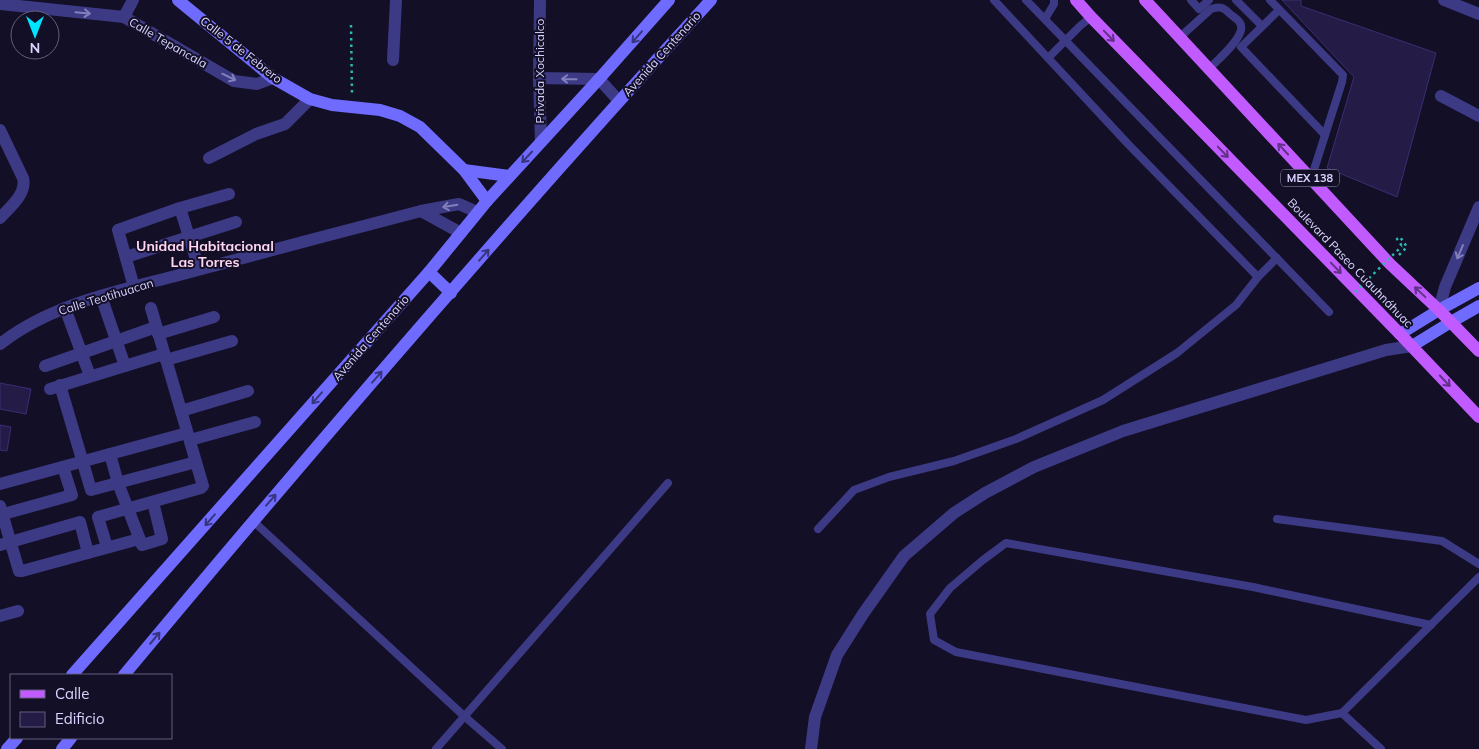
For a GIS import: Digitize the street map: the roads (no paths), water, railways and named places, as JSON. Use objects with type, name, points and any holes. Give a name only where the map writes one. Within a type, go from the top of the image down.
[{"type":"main road","name":"MEX 138","points":[[1149,1],[1209,69],[1390,264],[1479,351]]},
{"type":"main road","name":"Boulevard Paseo Cuauhnáhuac","points":[[1080,2],[1091,17],[1479,417]]},
{"type":"street","points":[[124,17],[133,0]]},
{"type":"street","name":"Calle 5 de Febrero","points":[[178,0],[273,78],[310,99],[332,105],[380,110],[400,116],[420,127],[464,170],[487,201]]},
{"type":"street","points":[[393,60],[396,0]]},
{"type":"street","name":"Privada Xochicalco","points":[[540,0],[539,78],[541,142]]},
{"type":"street","name":"Avenida Centenario","points":[[73,674],[429,272],[477,212],[669,0]]},
{"type":"street","name":"Avenida Centenario","points":[[125,674],[253,521],[451,293],[619,101],[711,0]]},
{"type":"street","points":[[1444,0],[1479,14]]},
{"type":"street","name":"Calle Tepancala","points":[[0,4],[124,17],[234,81],[257,84],[273,78]]},
{"type":"street","points":[[539,78],[599,79],[619,101]]},
{"type":"street","points":[[1441,96],[1479,116]]},
{"type":"street","points":[[209,158],[256,134],[285,124],[310,99]]},
{"type":"street","points":[[0,130],[23,178],[24,184],[20,196],[0,218]]},
{"type":"street","points":[[464,170],[509,176]]},
{"type":"street","points":[[134,287],[118,230],[180,208],[229,194]]},
{"type":"street","name":"Calle Teotihuacan","points":[[0,344],[17,331],[65,308],[101,296],[421,211],[459,204],[477,212]]},
{"type":"street","points":[[1438,310],[1445,287],[1479,207]]},
{"type":"street","points":[[180,208],[200,269]]},
{"type":"street","points":[[421,211],[462,233]]},
{"type":"street","points":[[126,257],[236,222]]},
{"type":"street","points":[[429,272],[451,293]]},
{"type":"street","points":[[1386,350],[1400,334],[1438,310],[1479,288]]},
{"type":"street","points":[[101,296],[125,366]]},
{"type":"street","points":[[812,749],[815,717],[837,654],[904,556],[954,513],[985,493],[1034,467],[1123,431],[1386,350],[1412,346],[1479,306]]},
{"type":"street","points":[[65,308],[90,376]]},
{"type":"street","points":[[107,547],[98,517],[202,488],[151,308]]},
{"type":"street","points":[[45,366],[117,341],[214,317]]},
{"type":"street","points":[[196,462],[91,490],[55,387],[125,366],[232,342]]},
{"type":"street","points":[[181,411],[248,391]]},
{"type":"street","points":[[0,484],[110,454],[255,422]]},
{"type":"street","points":[[110,454],[118,483],[142,545],[162,540],[153,502]]},
{"type":"street","points":[[63,467],[72,495],[1,512],[5,544],[20,571],[139,539]]},
{"type":"street","points":[[5,544],[80,522],[88,553]]},
{"type":"street","points":[[0,616],[18,611]]},
{"type":"street","points":[[7,749],[16,739]]},
{"type":"street","points":[[62,749],[70,739]]},
{"type":"lane","points":[[994,0],[1128,144],[1258,277]]},
{"type":"lane","points":[[1026,0],[1329,312]]},
{"type":"lane","points":[[1045,19],[1054,4],[1054,0]]},
{"type":"lane","points":[[1191,0],[1199,9],[1210,0]]},
{"type":"lane","points":[[1236,0],[1262,26]]},
{"type":"lane","points":[[1270,0],[1343,75],[1311,179]]},
{"type":"lane","points":[[1180,37],[1211,9],[1217,6],[1224,8],[1240,24],[1242,30],[1240,37],[1209,69]]},
{"type":"lane","points":[[1279,10],[1241,48],[1326,135]]},
{"type":"lane","points":[[1048,58],[1091,17]]},
{"type":"lane","points":[[818,529],[854,490],[889,477],[954,461],[1016,439],[1103,400],[1177,353],[1236,305],[1258,277],[1277,258]]},
{"type":"lane","points":[[436,749],[668,483]]},
{"type":"lane","points":[[1276,519],[1442,540],[1479,564]]},
{"type":"lane","points":[[253,521],[502,749]]},
{"type":"lane","points":[[1431,625],[1253,587],[1006,543],[950,588],[930,614],[934,640],[956,652],[1306,720],[1342,713],[1431,625],[1479,577]]},
{"type":"lane","points":[[1342,713],[1381,749]]},
{"type":"district","name":"Unidad Habitacional Las Torres","points":[[205,254]]}]
